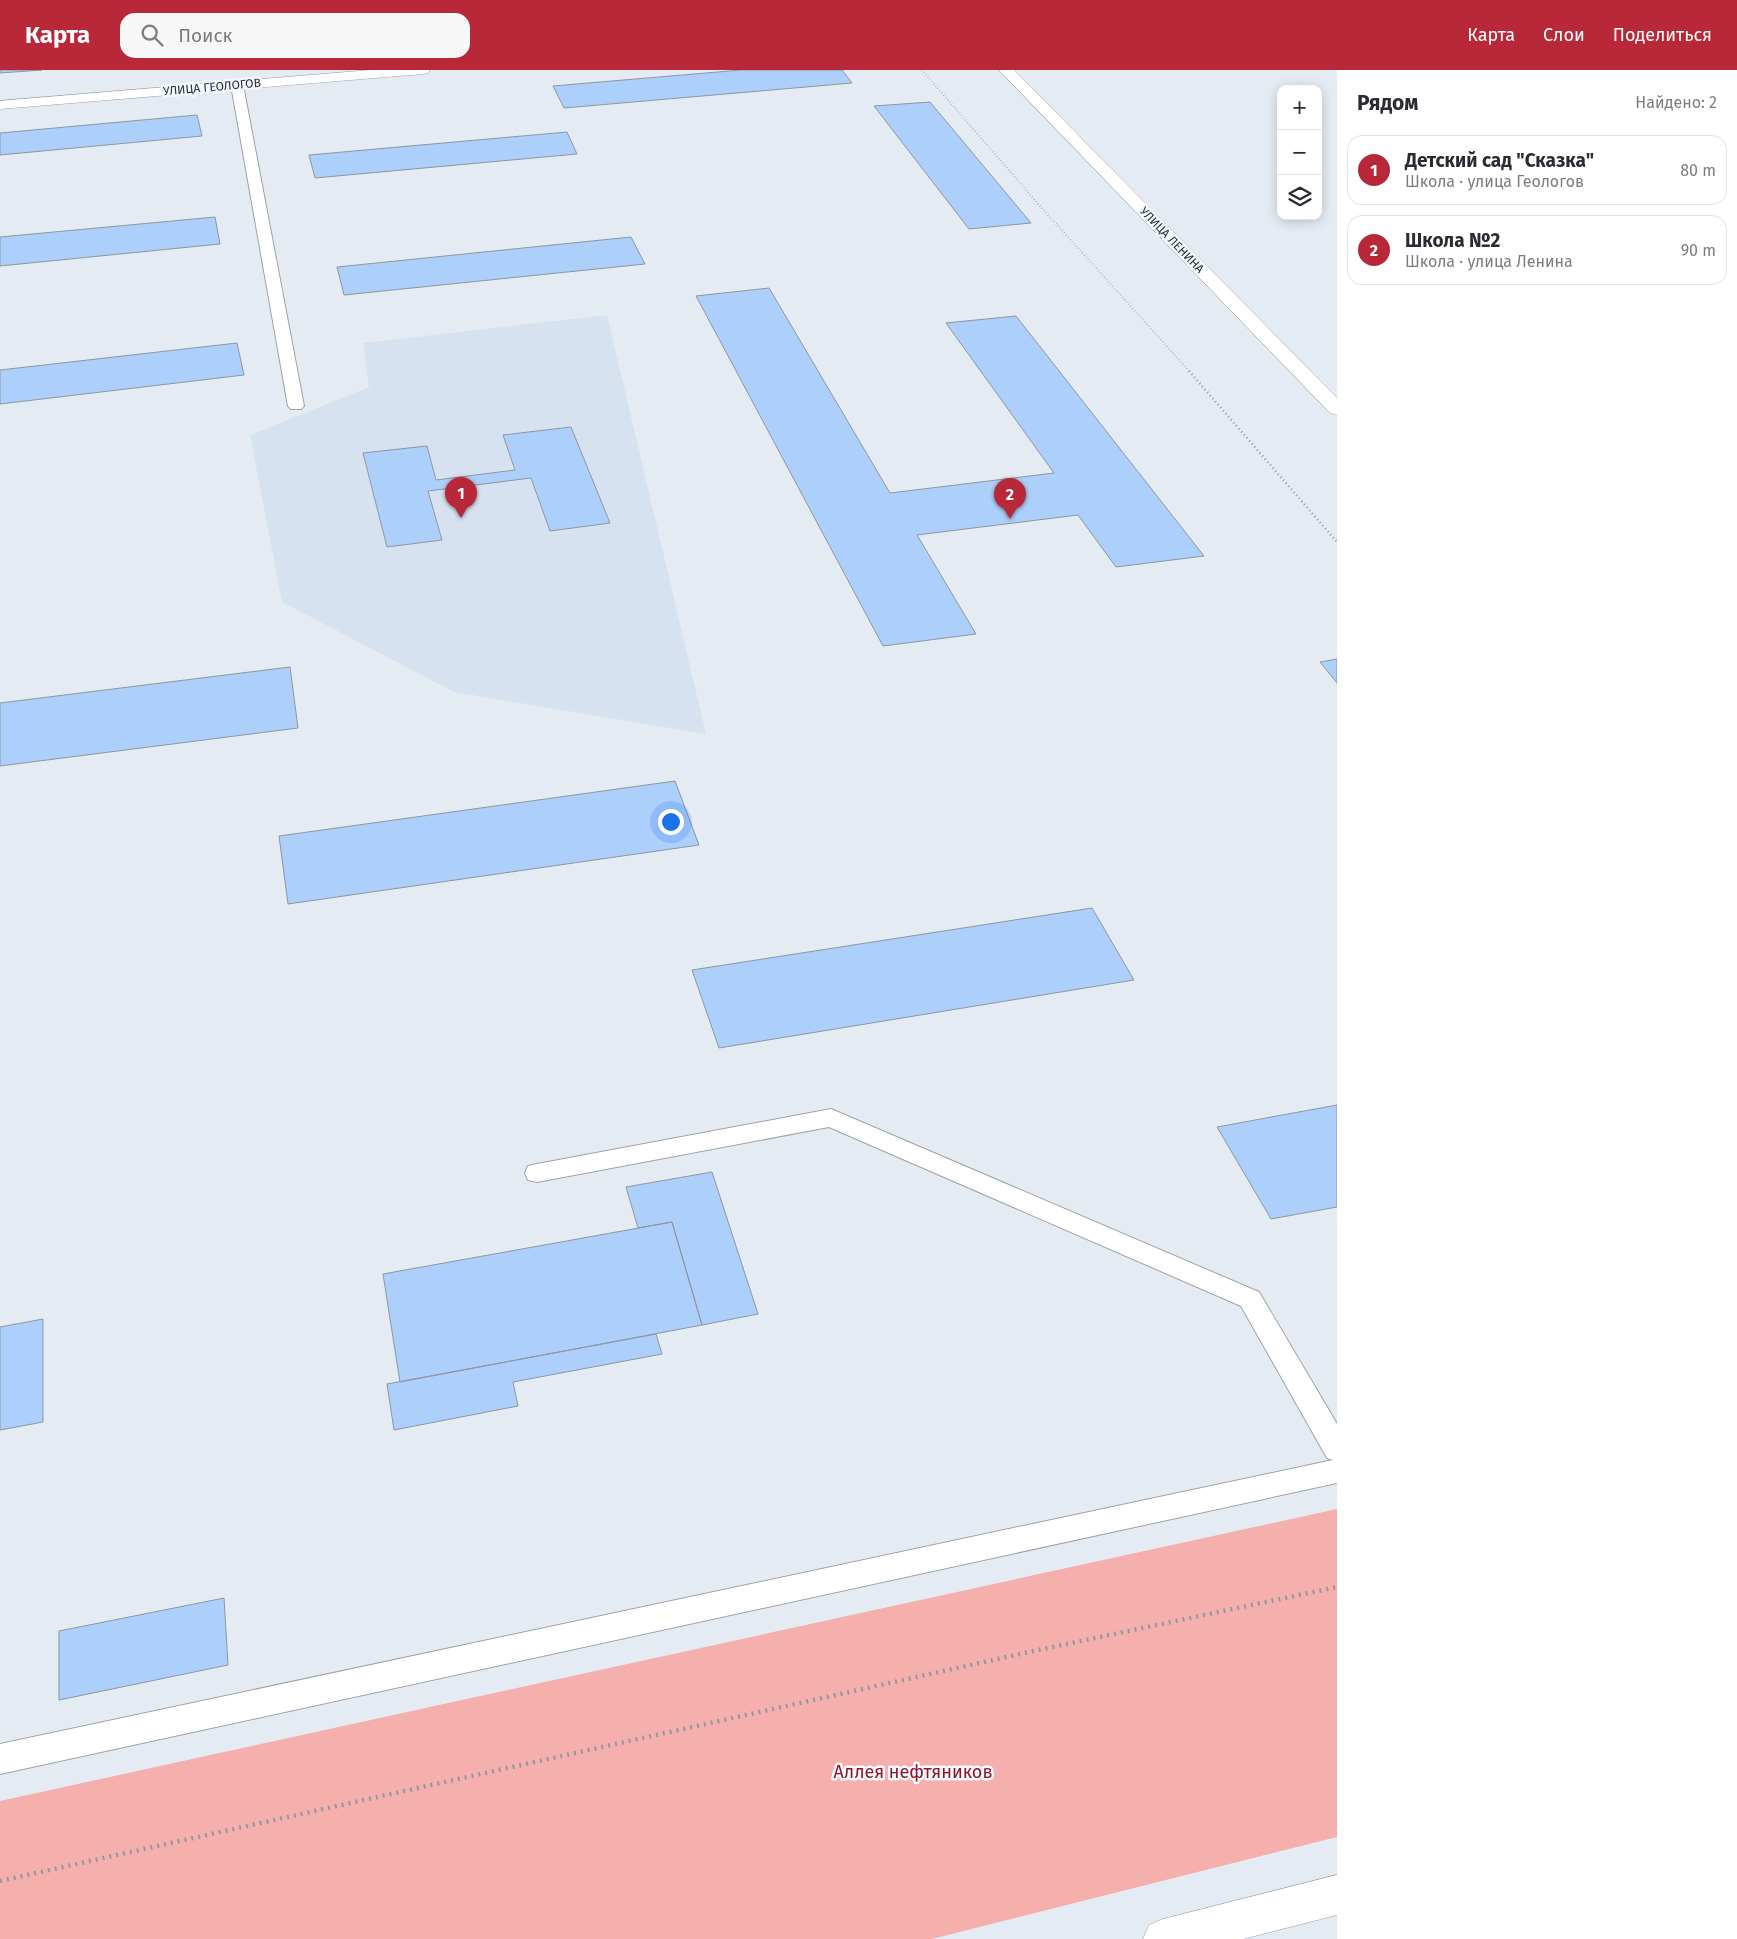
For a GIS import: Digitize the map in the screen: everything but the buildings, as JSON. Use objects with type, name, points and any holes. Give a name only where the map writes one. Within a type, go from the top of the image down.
[{"type":"street","name":"УЛИЦА ГЕОЛОГОВ","points":[[0,105],[423,70]]},
{"type":"street","name":"УЛИЦА ЛЕНИНА","points":[[1006,70],[1337,409]]},
{"type":"street","points":[[1163,1939],[1337,1895]]},
{"type":"lane","points":[[237,85],[296,406]]},
{"type":"lane","points":[[537,1173],[831,1118],[1250,1299],[1337,1449]]},
{"type":"lane","points":[[0,1759],[1337,1471]]},
{"type":"path","points":[[922,70],[1040,206],[1182,363],[1337,542]]},
{"type":"path","points":[[0,1881],[1009,1656],[1337,1587]]},
{"type":"shaded area","points":[[607,315],[706,734],[454,692],[282,602],[250,435],[369,387],[363,343]]},
{"type":"green space","name":"Аллея нефтяников","points":[[1337,1509],[1337,1837],[932,1939],[0,1939],[0,1801]]},
{"type":"place","name":"Детский сад \"Сказка\"","points":[[461,518]]},
{"type":"place","name":"Школа №2","points":[[1010,519]]}]
